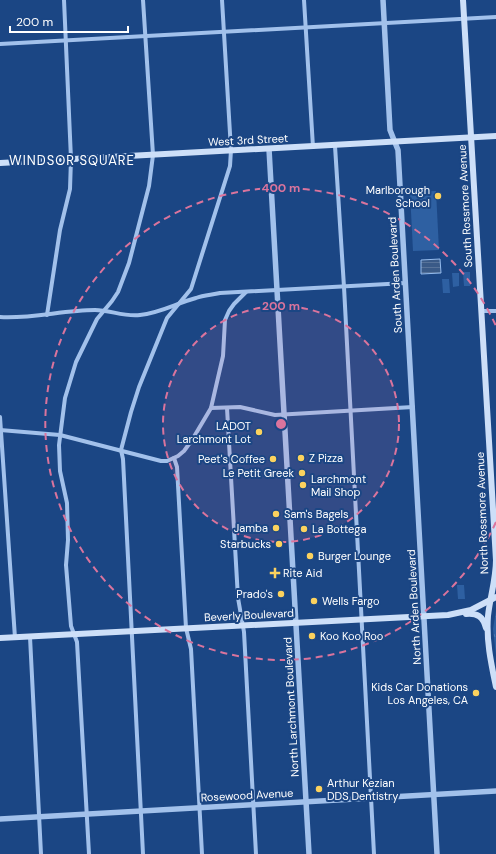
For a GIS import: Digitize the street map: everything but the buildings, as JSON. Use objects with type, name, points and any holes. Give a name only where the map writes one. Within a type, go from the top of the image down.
[{"type":"main road","name":"South Rossmore Avenue","points":[[463,0],[488,410]]},
{"type":"main road","name":"West 3rd Street","points":[[0,163],[231,150],[335,146],[496,136]]},
{"type":"main road","name":"North Rossmore Avenue","points":[[488,410],[496,572],[493,599],[488,618],[488,638],[490,659],[496,686]]},
{"type":"main road","name":"Beverly Boulevard","points":[[0,638],[448,615],[471,610],[493,599]]},
{"type":"main road","points":[[448,615],[471,613],[479,615],[484,621],[488,638]]},
{"type":"street","points":[[47,315],[60,230],[70,189],[71,159],[64,0]]},
{"type":"street","points":[[89,854],[77,642],[71,626],[66,565],[68,519],[67,503],[59,458],[60,435],[65,398],[76,362],[97,319],[118,292],[129,262],[149,186],[153,155],[143,0]]},
{"type":"street","points":[[143,854],[123,459],[121,450],[131,412],[164,325],[172,311],[191,289],[230,166],[231,150],[222,0]]},
{"type":"street","points":[[304,0],[313,147]]},
{"type":"street","name":"South Arden Boulevard","points":[[383,0],[390,130],[398,150],[412,407]]},
{"type":"street","points":[[0,44],[496,18]]},
{"type":"street","points":[[335,146],[344,287],[374,854]]},
{"type":"street","name":"North Larchmont Boulevard","points":[[269,149],[309,854]]},
{"type":"street","points":[[0,317],[47,315],[70,311],[104,310],[125,315],[140,315],[159,311],[198,297],[220,293],[406,284]]},
{"type":"street","points":[[0,430],[60,435],[121,450],[151,460],[167,461],[174,458],[184,451],[211,408],[223,356],[225,320],[234,304],[247,292]]},
{"type":"street","points":[[481,311],[496,310]]},
{"type":"street","points":[[211,408],[240,407],[270,414],[285,414],[412,407]]},
{"type":"street","name":"North Arden Boulevard","points":[[412,407],[437,854]]},
{"type":"street","points":[[227,408],[238,598],[243,625],[256,854]]},
{"type":"street","points":[[0,417],[15,638]]},
{"type":"street","points":[[174,458],[177,467],[186,628],[191,649],[202,854]]},
{"type":"street","points":[[30,637],[41,854]]},
{"type":"street","name":"Rosewood Avenue","points":[[0,819],[496,791]]},
{"type":"green space","points":[[436,191],[439,250],[413,251],[410,192]]},
{"type":"green space","points":[[463,272],[470,272],[470,286],[464,286]]},
{"type":"green space","points":[[452,273],[459,273],[459,286],[453,287]]},
{"type":"green space","points":[[442,279],[449,279],[450,293],[443,293]]},
{"type":"green space","points":[[457,585],[464,585],[465,599],[458,599]]},
{"type":"green space","points":[[496,611],[496,655],[493,629]]},
{"type":"shaded area","points":[[440,259],[441,273],[421,274],[421,260]]},
{"type":"place","name":"Marlborough School","points":[[438,196]]},
{"type":"place","name":"LADOT Larchmont Lot","points":[[259,432]]},
{"type":"place","name":"Z Pizza","points":[[301,458]]},
{"type":"place","name":"Peet's Coffee","points":[[273,459]]},
{"type":"place","name":"Le Petit Greek","points":[[302,473]]},
{"type":"place","name":"Larchmont Mail Shop","points":[[303,485]]},
{"type":"place","name":"Sam's Bagels","points":[[276,514]]},
{"type":"place","name":"Jamba","points":[[276,528]]},
{"type":"place","name":"La Bottega","points":[[304,529]]},
{"type":"place","name":"Starbucks","points":[[279,544]]},
{"type":"place","name":"Burger Lounge","points":[[310,556]]},
{"type":"place","name":"Rite Aid","points":[[275,573]]},
{"type":"place","name":"Prado's","points":[[281,594]]},
{"type":"place","name":"Wells Fargo","points":[[314,601]]},
{"type":"place","name":"Koo Koo Roo","points":[[312,636]]},
{"type":"place","name":"Kids Car Donations Los Angeles, CA","points":[[476,693]]},
{"type":"place","name":"Arthur Kezian DDS Dentistry","points":[[319,789]]},
{"type":"district","name":"WINDSOR SQUARE","points":[[72,160]]}]
